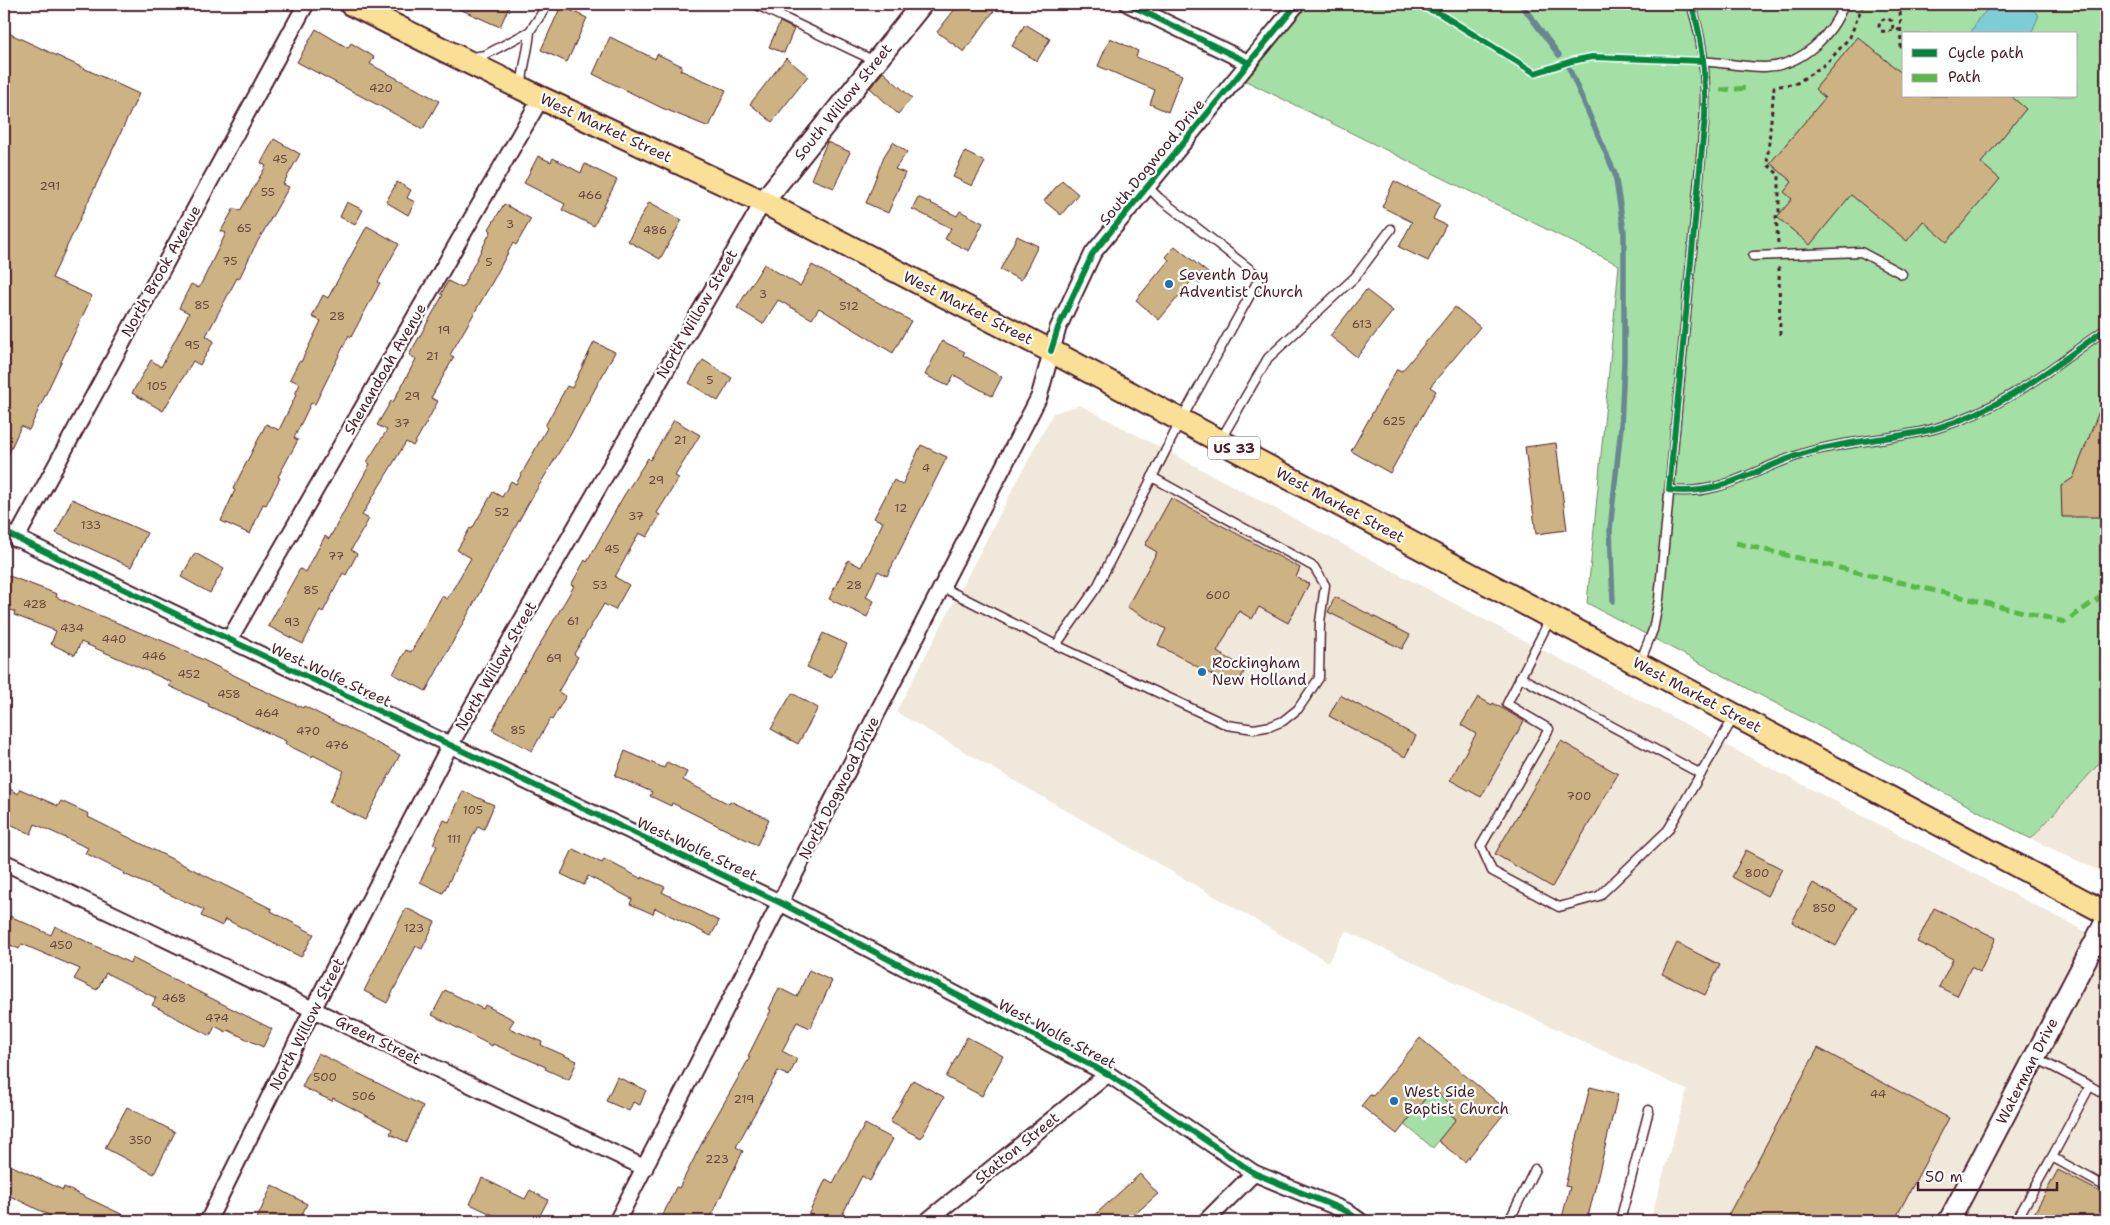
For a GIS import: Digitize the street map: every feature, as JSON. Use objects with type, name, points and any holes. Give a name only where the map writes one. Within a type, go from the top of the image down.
[{"type":"main road","name":"West Market Street","points":[[356,5],[531,93],[763,202],[1181,420],[2106,913]]},
{"type":"street","name":"North Brook Avenue","points":[[10,536],[306,4]]},
{"type":"street","name":"South Willow Street","points":[[763,202],[922,4]]},
{"type":"street","points":[[1128,4],[1249,63]]},
{"type":"street","name":"South Dogwood Drive","points":[[1051,352],[1058,328],[1093,253],[1297,4]]},
{"type":"street","name":"Shenandoah Avenue","points":[[229,640],[531,93]]},
{"type":"street","name":"North Willow Street","points":[[208,1221],[313,1009],[450,745],[763,202]]},
{"type":"street","name":"North Dogwood Drive","points":[[617,1221],[1040,397],[1051,352]]},
{"type":"street","name":"West Wolfe Street","points":[[10,536],[780,903],[1108,1074],[1254,1174],[1346,1211],[1360,1221]]},
{"type":"street","name":"Green Street","points":[[4,862],[644,1168]]},
{"type":"street","name":"Waterman Drive","points":[[1949,1221],[2106,921]]},
{"type":"street","name":"Statton Street","points":[[926,1221],[1108,1074]]},
{"type":"street","points":[[1206,1221],[1254,1174]]},
{"type":"lane","points":[[461,59],[485,55],[530,31],[548,4]]},
{"type":"lane","points":[[755,4],[875,61]]},
{"type":"lane","points":[[1639,664],[1656,617],[1704,125],[1706,96],[1703,61],[1700,38],[1691,4]]},
{"type":"lane","points":[[1703,61],[1765,67],[1788,63],[1809,52],[1822,39],[1840,14],[1844,4]]},
{"type":"lane","points":[[530,31],[529,46],[524,58],[522,72],[531,93]]},
{"type":"lane","points":[[1056,644],[1097,587],[1181,420],[1260,277],[1159,198],[1148,186]]},
{"type":"lane","points":[[1220,441],[1268,358],[1355,277],[1391,228]]},
{"type":"lane","points":[[1753,256],[1861,252],[1902,274]]},
{"type":"lane","points":[[1669,490],[1706,491],[1801,454],[1905,435],[1961,420],[2020,391],[2052,370],[2106,329]]},
{"type":"lane","points":[[942,587],[1056,644],[1230,726],[1244,729],[1266,727],[1286,719],[1305,700],[1319,678],[1320,622],[1325,585],[1314,567],[1152,477]]},
{"type":"lane","points":[[1551,617],[1507,704],[1550,729],[1481,846],[1492,871],[1559,907],[1599,896],[1668,830],[1735,716]]},
{"type":"lane","points":[[1520,677],[1700,774]]},
{"type":"lane","points":[[2034,1057],[2106,1095]]},
{"type":"lane","points":[[2016,1221],[2090,1086]]},
{"type":"lane","points":[[1620,1221],[1650,1110]]},
{"type":"lane","points":[[2052,1157],[2106,1187]]},
{"type":"lane","points":[[1509,1221],[1535,1169]]},
{"type":"path","points":[[1316,4],[1333,7],[1359,4]]},
{"type":"path","points":[[1413,4],[1439,12],[1535,73],[1572,61],[1592,58],[1703,61]]},
{"type":"path","points":[[1780,336],[1778,224],[1776,215],[1779,212],[1779,175],[1767,164],[1774,87],[1797,84],[1827,63],[1850,37],[1863,4]]},
{"type":"path","points":[[1900,4],[1902,48]]},
{"type":"path","points":[[1893,29],[1892,21],[1886,18],[1880,21],[1881,32],[1893,29],[1901,30]]},
{"type":"shaded area","points":[[1080,405],[1508,632],[2106,942],[2106,1221],[1650,1221],[1687,1090],[1346,931],[1328,962],[896,712],[1053,413]]},
{"type":"shaded area","points":[[2106,756],[2106,874],[2031,839]]},
{"type":"green space","points":[[1301,4],[2106,4],[2106,756],[2031,839],[1587,603],[1619,265],[1238,77]]},
{"type":"green space","points":[[1437,1084],[1455,1108],[1450,1114],[1456,1119],[1433,1148],[1404,1124]]},
{"type":"water","points":[[1993,4],[2025,4],[2039,15],[2032,32],[1971,32],[1978,19]]},
{"type":"building","points":[[448,4],[510,4],[500,27]]},
{"type":"building","points":[[959,4],[999,4],[964,52],[937,32]]},
{"type":"building","points":[[561,6],[587,18],[567,62],[541,50]]},
{"type":"building","points":[[780,22],[794,29],[784,53],[769,47]]},
{"type":"building","points":[[1025,24],[1050,39],[1037,61],[1012,46]]},
{"type":"building","points":[[316,29],[348,48],[351,43],[374,57],[370,64],[439,101],[423,129],[297,62]]},
{"type":"building","points":[[4,31],[139,94],[52,278],[92,296],[29,430],[21,426],[4,464]]},
{"type":"building","points":[[610,37],[655,59],[657,54],[682,66],[680,70],[726,90],[709,127],[662,108],[593,74]]},
{"type":"building","points":[[1858,37],[1902,73],[1902,98],[2013,98],[2026,109],[1981,163],[2000,179],[1947,242],[1923,221],[1907,241],[1851,195],[1810,245],[1777,217],[1792,199],[1784,192],[1792,182],[1770,163],[1825,98],[1815,89]]},
{"type":"building","points":[[1110,38],[1138,51],[1136,57],[1182,75],[1168,112],[1150,104],[1155,90],[1098,66]]},
{"type":"building","points":[[786,58],[808,76],[772,122],[750,104]]},
{"type":"building","points":[[883,72],[912,98],[898,114],[870,88]]},
{"type":"building","points":[[274,139],[300,154],[283,184],[289,187],[206,336],[214,341],[200,365],[193,361],[163,411],[132,393],[151,360],[161,367],[189,313],[179,308],[191,284],[199,288],[226,233],[221,231],[234,208],[240,211],[266,166],[261,163]]},
{"type":"building","points":[[827,142],[850,152],[834,188],[811,179]]},
{"type":"building","points":[[893,142],[907,152],[895,169],[905,173],[888,213],[866,203],[884,156]]},
{"type":"building","points":[[965,152],[985,162],[972,186],[953,177]]},
{"type":"building","points":[[538,156],[551,162],[553,158],[581,173],[585,164],[617,180],[594,226],[562,210],[565,204],[524,183]]},
{"type":"building","points":[[1062,180],[1078,194],[1061,215],[1044,201]]},
{"type":"building","points":[[1394,181],[1440,204],[1433,219],[1446,225],[1428,261],[1399,247],[1412,222],[1382,207]]},
{"type":"building","points":[[397,182],[411,190],[407,198],[415,202],[408,215],[386,202]]},
{"type":"building","points":[[918,197],[957,216],[960,211],[983,223],[969,251],[945,239],[951,228],[912,209]]},
{"type":"building","points":[[347,202],[363,210],[355,225],[340,217]]},
{"type":"building","points":[[649,202],[682,220],[660,259],[628,241]]},
{"type":"building","points":[[504,204],[531,219],[516,245],[513,243],[450,355],[454,357],[431,398],[438,401],[429,418],[413,446],[406,442],[362,515],[369,519],[351,550],[357,554],[346,575],[343,573],[323,612],[320,610],[303,644],[268,626],[300,569],[306,572],[325,536],[329,539],[370,464],[367,462],[387,430],[377,425],[391,401],[393,402],[416,359],[409,355],[443,295],[441,294],[448,281],[462,288],[491,231],[489,229]]},
{"type":"building","points":[[367,226],[399,244],[351,337],[349,335],[315,404],[311,403],[294,438],[298,440],[278,477],[280,478],[266,505],[263,504],[250,534],[221,521],[235,490],[233,489],[266,424],[279,430],[300,384],[290,379],[299,361],[301,362],[321,321],[312,317],[323,295],[328,298]]},
{"type":"building","points":[[1017,236],[1038,246],[1021,280],[1000,270]]},
{"type":"building","name":"Seventh Day Adventist Church","points":[[1175,246],[1208,273],[1200,284],[1193,279],[1159,320],[1136,300],[1169,260],[1166,257]]},
{"type":"building","points":[[764,264],[800,286],[812,265],[911,321],[893,353],[819,308],[812,319],[778,300],[763,324],[737,308]]},
{"type":"building","points":[[1366,290],[1393,311],[1357,357],[1330,336]]},
{"type":"building","points":[[1455,307],[1480,327],[1430,387],[1436,391],[1390,473],[1351,451],[1397,369],[1402,371]]},
{"type":"building","points":[[942,341],[965,352],[963,355],[1002,377],[992,396],[954,375],[948,386],[925,375]]},
{"type":"building","points":[[594,342],[615,352],[568,439],[528,504],[426,691],[393,674],[406,650],[411,652],[442,596],[447,599],[471,558],[457,550],[470,528],[472,529],[493,492],[502,497],[511,481],[516,484],[547,428],[545,426],[567,386],[572,388]]},
{"type":"building","points":[[703,360],[732,378],[718,401],[689,383]]},
{"type":"building","points":[[2105,396],[2106,485],[2104,517],[2062,517],[2061,486],[2073,478]]},
{"type":"building","points":[[674,420],[700,435],[675,476],[679,478],[657,513],[660,515],[647,537],[639,533],[615,577],[629,585],[615,610],[604,604],[574,654],[578,657],[558,692],[566,696],[552,720],[550,719],[532,751],[492,730],[522,672],[574,586],[571,585],[585,560],[587,562],[623,497],[648,458],[650,460]]},
{"type":"building","points":[[1556,443],[1567,530],[1536,534],[1525,447]]},
{"type":"building","points":[[921,445],[947,457],[887,576],[878,571],[866,597],[874,601],[867,617],[829,599],[848,560],[861,567],[883,522],[874,518],[894,480],[902,485]]},
{"type":"building","points":[[1171,498],[1300,568],[1296,577],[1309,584],[1288,623],[1259,607],[1252,619],[1239,611],[1217,652],[1246,668],[1236,688],[1158,645],[1166,629],[1127,607],[1157,552],[1145,545]]},
{"type":"building","points":[[72,499],[147,533],[131,567],[56,533]]},
{"type":"building","points":[[195,553],[224,569],[210,593],[181,577]]},
{"type":"building","points":[[4,574],[57,594],[56,597],[175,646],[249,684],[303,708],[304,706],[400,755],[365,820],[329,802],[344,771],[313,755],[312,757],[285,744],[286,741],[208,706],[209,704],[169,686],[171,682],[81,642],[75,655],[51,644],[56,631],[14,615],[15,612],[4,607]]},
{"type":"building","points":[[1335,597],[1410,635],[1402,649],[1328,612]]},
{"type":"building","points":[[823,633],[847,644],[831,678],[807,667]]},
{"type":"building","points":[[792,693],[818,708],[798,744],[771,729]]},
{"type":"building","points":[[1340,695],[1416,736],[1405,757],[1329,716]]},
{"type":"building","points":[[1478,697],[1492,705],[1493,703],[1524,721],[1481,797],[1450,780],[1476,734],[1461,725]]},
{"type":"building","points":[[1561,741],[1618,774],[1552,887],[1495,854]]},
{"type":"building","points":[[625,751],[664,768],[667,762],[687,772],[683,780],[729,804],[730,801],[769,819],[757,845],[672,803],[671,806],[650,796],[652,792],[615,776]]},
{"type":"building","points":[[4,785],[18,794],[20,789],[58,806],[61,801],[89,814],[88,817],[272,909],[271,911],[314,934],[301,957],[225,919],[222,926],[201,916],[204,910],[124,874],[85,853],[88,848],[35,824],[31,834],[4,821]]},
{"type":"building","points":[[463,791],[494,805],[484,829],[478,826],[443,893],[420,882],[437,846],[433,844],[444,820],[449,822]]},
{"type":"building","points":[[573,849],[602,863],[604,859],[642,879],[642,877],[665,887],[662,892],[719,921],[711,936],[655,908],[653,914],[630,904],[632,899],[588,876],[584,885],[561,874]]},
{"type":"building","points":[[1746,850],[1782,869],[1767,896],[1732,877]]},
{"type":"building","points":[[1813,883],[1857,908],[1836,946],[1792,922]]},
{"type":"building","points":[[406,908],[435,922],[422,949],[416,946],[387,1003],[364,991]]},
{"type":"building","points":[[1934,908],[1996,938],[1980,972],[1971,967],[1957,996],[1939,987],[1953,959],[1917,942]]},
{"type":"building","points":[[10,916],[51,935],[55,926],[130,963],[132,958],[272,1029],[263,1047],[228,1030],[226,1032],[215,1026],[210,1036],[152,1005],[156,998],[106,973],[97,990],[74,979],[80,969],[22,944],[19,949],[4,942],[4,929]]},
{"type":"building","points":[[1677,943],[1720,965],[1705,995],[1662,974]]},
{"type":"building","points":[[809,970],[832,981],[810,1028],[797,1022],[782,1051],[797,1059],[789,1076],[778,1071],[736,1147],[743,1151],[709,1221],[660,1221],[676,1187],[679,1188],[707,1133],[750,1057],[748,1056],[771,1010],[769,1009],[779,988],[797,997]]},
{"type":"building","points":[[445,990],[483,1009],[485,1005],[514,1020],[509,1028],[542,1042],[541,1045],[577,1061],[569,1080],[545,1069],[546,1067],[493,1044],[492,1046],[432,1015]]},
{"type":"building","points":[[967,1037],[1003,1056],[982,1096],[946,1077]]},
{"type":"building","name":"West Side Baptist Church","points":[[1420,1038],[1507,1110],[1465,1162],[1438,1141],[1456,1119],[1450,1114],[1455,1108],[1433,1089],[1397,1134],[1361,1106],[1370,1095],[1373,1096]]},
{"type":"building","points":[[1818,1048],[1949,1118],[1894,1221],[1725,1221]]},
{"type":"building","points":[[318,1053],[423,1106],[407,1142],[390,1134],[392,1129],[333,1098],[332,1101],[302,1087]]},
{"type":"building","points":[[617,1077],[646,1090],[640,1105],[633,1102],[629,1111],[606,1101]]},
{"type":"building","points":[[913,1080],[944,1097],[921,1138],[890,1122]]},
{"type":"building","points":[[1590,1087],[1618,1094],[1587,1221],[1561,1221],[1570,1187],[1565,1186]]},
{"type":"building","points":[[127,1107],[175,1132],[154,1174],[105,1148]]},
{"type":"building","points":[[865,1124],[893,1139],[870,1181],[862,1176],[839,1221],[805,1221],[826,1179],[833,1183]]},
{"type":"building","points":[[4,1162],[63,1190],[64,1187],[136,1221],[48,1221],[51,1216],[4,1193]]},
{"type":"building","points":[[2058,1170],[2106,1195],[2106,1221],[2030,1221]]},
{"type":"building","points":[[1140,1174],[1158,1194],[1127,1221],[1088,1221]]},
{"type":"building","points":[[482,1178],[525,1199],[530,1190],[548,1200],[537,1221],[506,1221],[470,1204]]},
{"type":"building","points":[[272,1185],[307,1204],[299,1221],[256,1221]]},
{"type":"waterway","points":[[1521,4],[1559,55]]},
{"type":"waterway","points":[[1569,68],[1615,174],[1624,231],[1624,361],[1621,427],[1610,530],[1613,601]]},
{"type":"marked path","points":[[1720,90],[1749,88]]},
{"type":"marked path","points":[[1736,543],[2065,622],[2106,593]]},
{"type":"cycle path","points":[[1128,4],[1249,63]]},
{"type":"cycle path","points":[[1051,351],[1058,328],[1093,253],[1297,4]]},
{"type":"cycle path","points":[[1413,4],[1439,13],[1535,73],[1572,61],[1592,57],[1703,61]]},
{"type":"cycle path","points":[[1691,4],[1699,32],[1703,60],[1705,117],[1669,490],[1705,489],[1737,480],[1785,460],[1819,449],[1920,432],[1961,420],[1984,410],[2026,386],[2106,329]]},
{"type":"cycle path","points":[[4,532],[781,903],[1108,1074],[1254,1173],[1346,1211],[1360,1221]]},
{"type":"place","name":"Seventh Day Adventist Church","points":[[1169,284]]},
{"type":"place","name":"Rockingham New Holland","points":[[1202,672]]},
{"type":"place","name":"West Side Baptist Church","points":[[1394,1101]]}]
